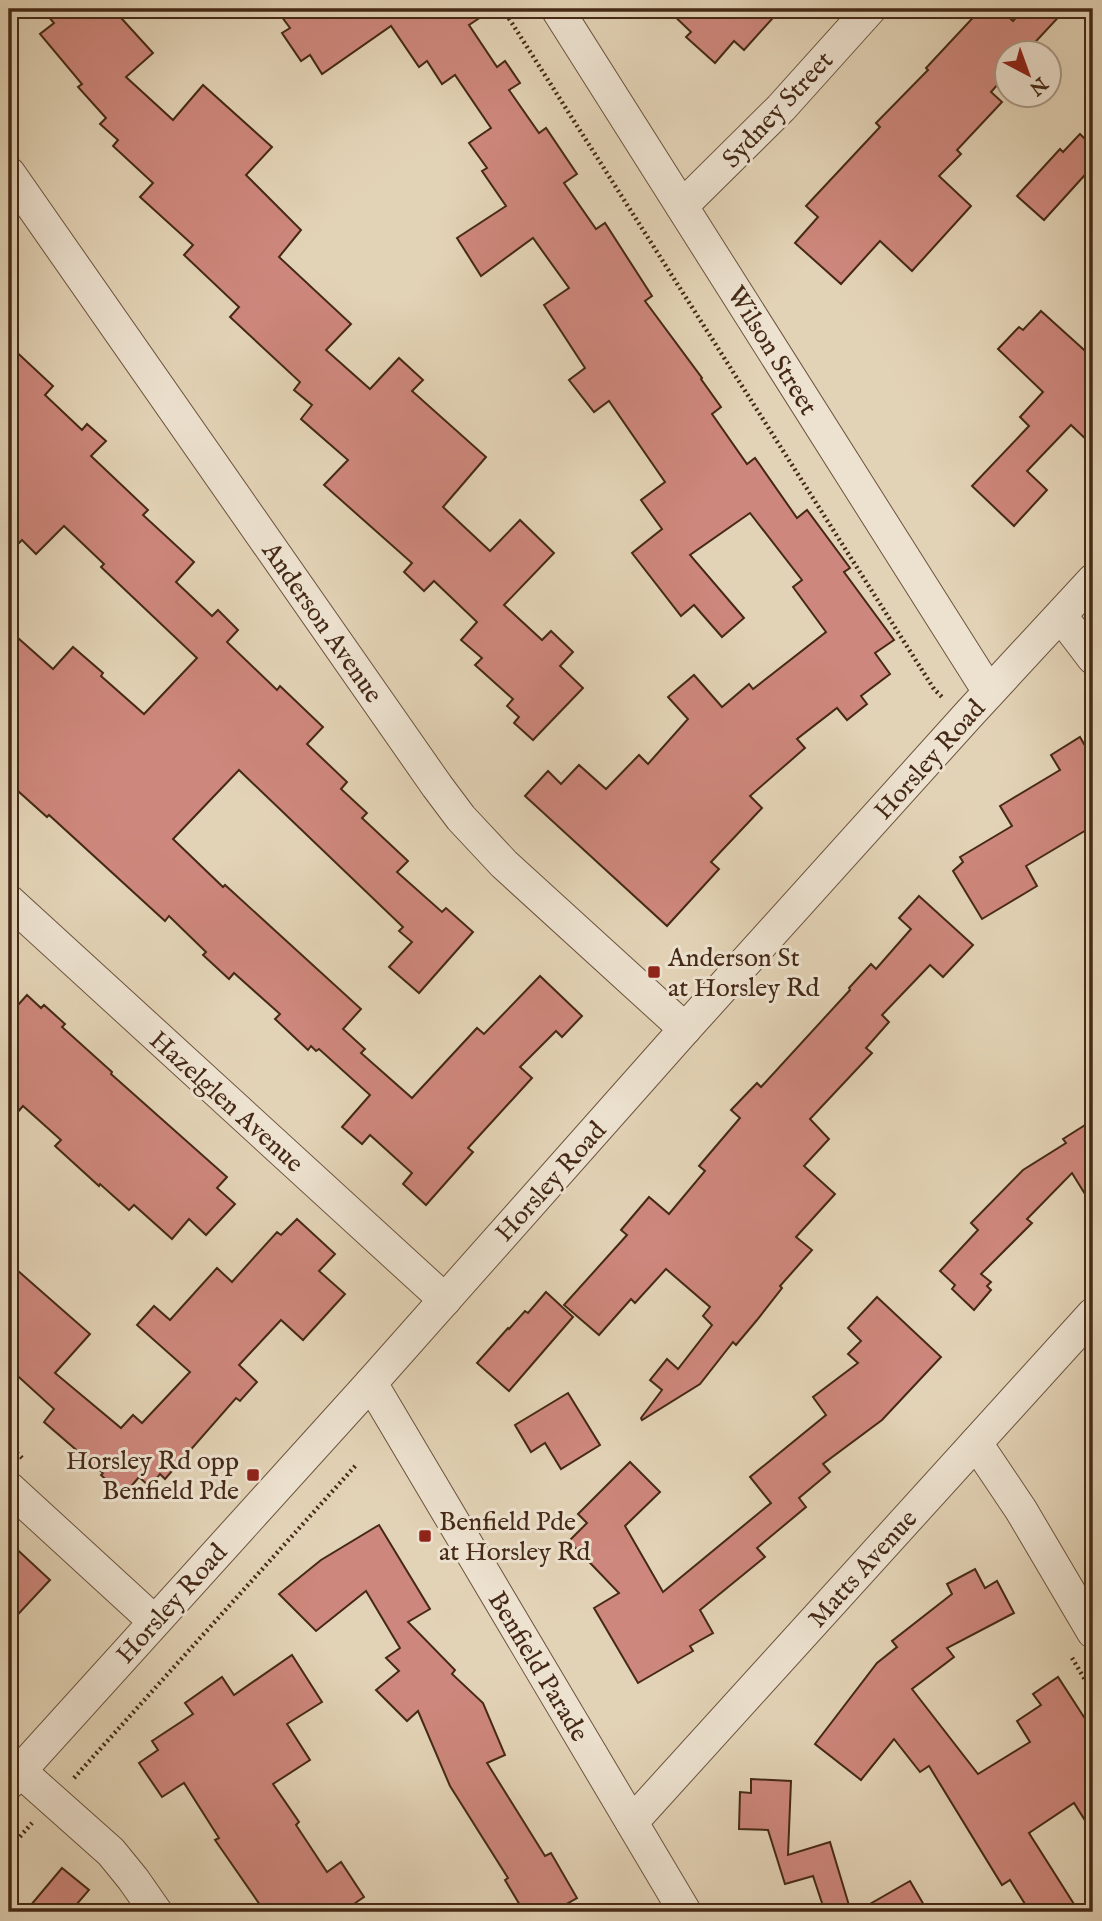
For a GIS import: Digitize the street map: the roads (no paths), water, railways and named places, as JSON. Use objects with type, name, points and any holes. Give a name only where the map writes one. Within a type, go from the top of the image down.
[{"type":"street","name":"Wilson Street","points":[[556,9],[682,206],[980,703]]},
{"type":"street","name":"Sydney Street","points":[[682,206],[780,108],[870,9]]},
{"type":"street","name":"Anderson Avenue","points":[[9,173],[461,818],[536,895],[685,1029]]},
{"type":"street","name":"Horsley Road","points":[[15,1777],[371,1383],[685,1029],[1093,580]]},
{"type":"street","points":[[1061,616],[1093,658]]},
{"type":"street","name":"Hazelglen Avenue","points":[[9,901],[445,1300]]},
{"type":"street","name":"Matts Avenue","points":[[632,1822],[1093,1314]]},
{"type":"street","name":"Benfield Parade","points":[[371,1383],[685,1912]]},
{"type":"street","points":[[976,1443],[1021,1510],[1093,1632]]},
{"type":"street","points":[[9,1488],[155,1621]]},
{"type":"street","points":[[15,1777],[53,1801],[111,1853],[156,1912]]},
{"type":"place","name":"Anderson St at Horsley Rd","points":[[654,972]]},
{"type":"place","name":"Horsley Rd opp Benfield Pde","points":[[253,1475]]},
{"type":"place","name":"Benfield Pde at Horsley Rd","points":[[425,1536]]}]
